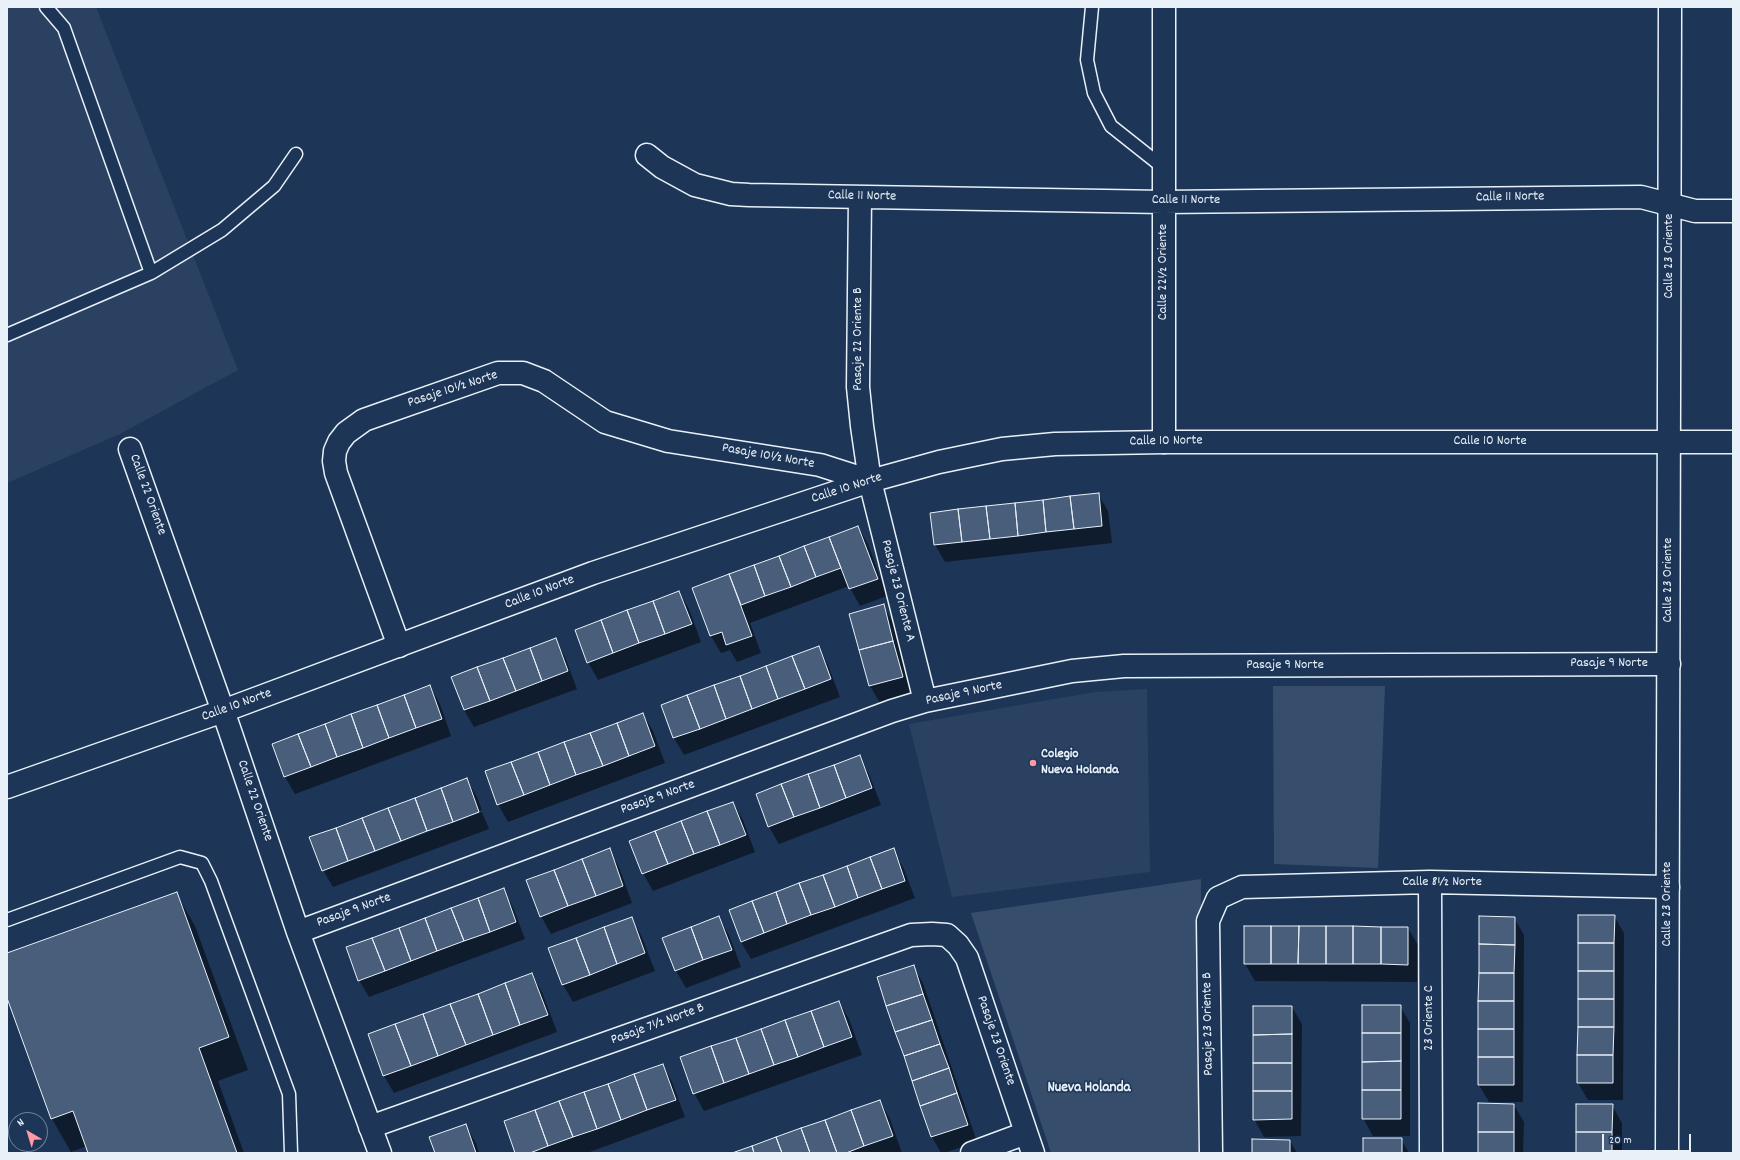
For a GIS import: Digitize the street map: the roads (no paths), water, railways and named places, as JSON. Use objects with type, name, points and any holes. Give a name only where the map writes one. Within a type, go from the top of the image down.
[{"type":"street","name":"Calle 22½ Oriente","points":[[1164,7],[1164,442]]},
{"type":"street","name":"Calle 23 Oriente","points":[[1667,1153],[1670,7]]},
{"type":"street","name":"Calle 11 Norte","points":[[647,155],[678,177],[695,185],[731,194],[1163,202],[1641,197],[1695,211],[1733,211]]},
{"type":"street","name":"Pasaje 22 Oriente B","points":[[860,197],[858,386],[870,480]]},
{"type":"street","name":"Pasaje 10½ Norte","points":[[399,646],[336,473],[334,461],[335,451],[346,433],[364,420],[432,396],[498,373],[523,373],[544,381],[605,422],[668,441],[820,465],[870,480]]},
{"type":"street","name":"Calle 10 Norte","points":[[7,787],[223,711],[593,572],[870,480],[939,462],[1002,449],[1055,444],[1164,442],[1733,442]]},
{"type":"street","name":"Calle 22 Oriente","points":[[130,449],[223,711],[298,932],[380,1153]]},
{"type":"street","name":"Pasaje 23 Oriente A","points":[[870,480],[925,702]]},
{"type":"street","name":"Pasaje 9 Norte","points":[[298,932],[892,711],[925,702],[1072,671],[1124,666],[1669,664]]},
{"type":"street","name":"Calle 8½ Norte","points":[[1218,898],[1242,887],[1430,882],[1668,887]]},
{"type":"street","name":"23 Oriente C","points":[[1430,882],[1431,1153]]},
{"type":"street","name":"Pasaje 23 Oriente B","points":[[1211,1153],[1208,921],[1218,898]]},
{"type":"street","name":"Pasaje 7½ Norte B","points":[[370,1127],[911,935],[947,935]]},
{"type":"street","name":"Pasaje 23 Oriente","points":[[947,935],[958,945],[967,958],[1033,1153]]},
{"type":"street","points":[[972,1153],[1026,1133]]},
{"type":"lane","points":[[46,7],[64,28],[151,273]]},
{"type":"lane","points":[[1092,7],[1087,60],[1094,93],[1111,126],[1164,168]]},
{"type":"lane","points":[[7,335],[151,273],[222,230],[274,186],[296,154]]},
{"type":"lane","points":[[7,920],[180,857],[202,863],[211,881],[289,1094],[291,1153]]},
{"type":"place","name":"Colegio Nueva Holanda","points":[[1033,763]]},
{"type":"district","name":"Nueva Holanda","points":[[1089,1089]]}]
